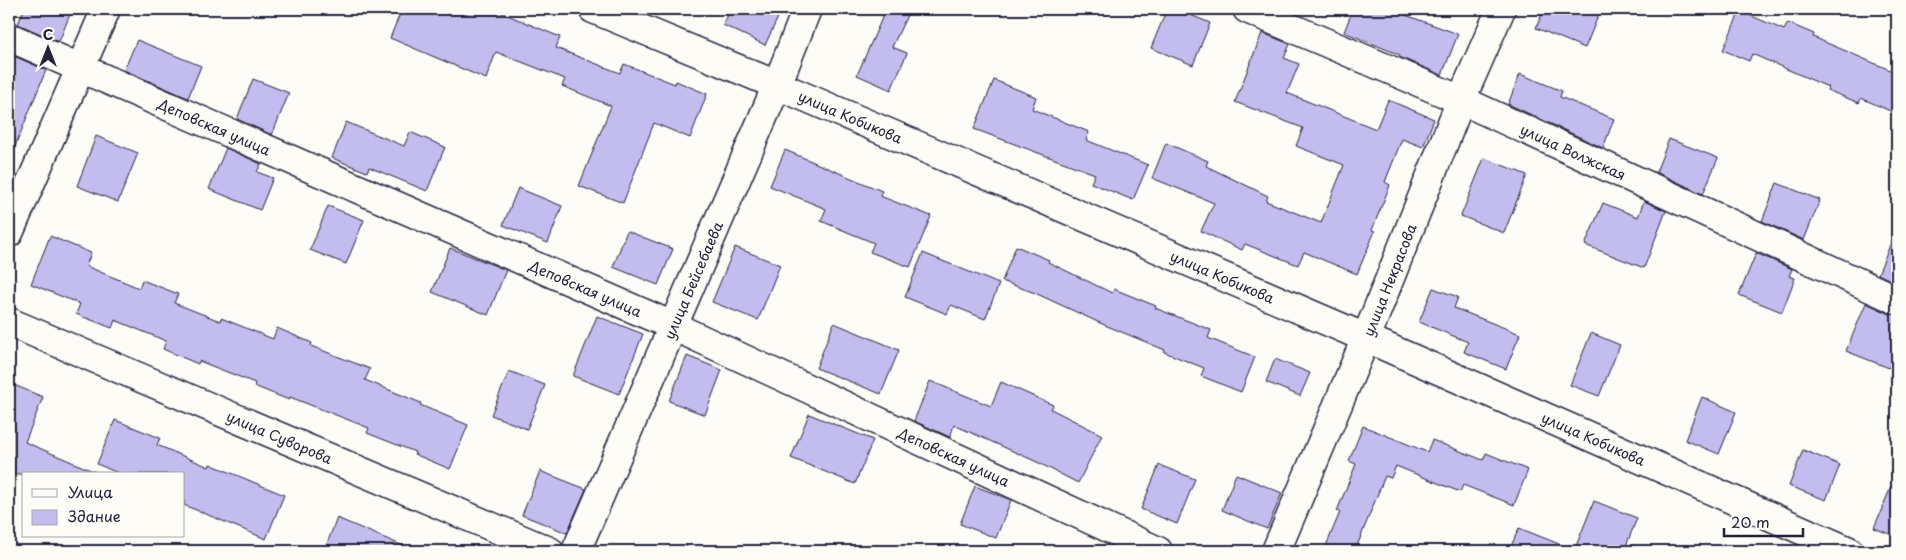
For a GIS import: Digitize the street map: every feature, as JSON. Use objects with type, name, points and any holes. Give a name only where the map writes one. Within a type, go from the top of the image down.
[{"type":"street","points":[[9,233],[106,9]]},
{"type":"street","name":"улица Кобикова","points":[[593,9],[777,85],[1366,338],[1849,551]]},
{"type":"street","name":"улица Бейсебаева","points":[[576,551],[777,85],[807,9]]},
{"type":"street","name":"улица Волжская","points":[[1248,9],[1461,100],[1897,300]]},
{"type":"street","name":"улица Некрасова","points":[[1276,551],[1366,338],[1461,100],[1501,9]]},
{"type":"street","name":"Деповская улица","points":[[9,37],[673,326],[1158,551]]},
{"type":"street","name":"улица Суворова","points":[[9,322],[549,551]]},
{"type":"building","points":[[24,9],[72,9],[59,42],[18,24]]},
{"type":"building","points":[[402,9],[493,9],[560,37],[556,48],[620,73],[624,64],[675,84],[676,81],[707,94],[690,138],[654,123],[623,203],[579,186],[611,106],[562,86],[565,79],[496,52],[486,79],[390,38]]},
{"type":"building","points":[[731,9],[782,9],[765,45],[723,25]]},
{"type":"building","points":[[886,9],[910,9],[892,47],[907,53],[891,90],[857,75]]},
{"type":"building","points":[[1167,9],[1176,9],[1210,23],[1193,65],[1151,48]]},
{"type":"building","points":[[1353,9],[1389,9],[1458,34],[1442,75],[1344,32]]},
{"type":"building","points":[[1544,9],[1601,9],[1585,48],[1536,28]]},
{"type":"building","points":[[1740,11],[1784,30],[1788,23],[1814,34],[1813,37],[1897,73],[1897,114],[1861,98],[1859,103],[1827,90],[1828,87],[1752,54],[1749,61],[1723,50]]},
{"type":"building","points":[[1262,33],[1290,44],[1284,58],[1299,64],[1287,93],[1376,129],[1388,100],[1434,119],[1423,147],[1402,139],[1385,182],[1390,185],[1372,230],[1375,231],[1357,274],[1304,252],[1298,265],[1245,244],[1242,250],[1201,231],[1214,203],[1152,178],[1166,143],[1208,161],[1206,166],[1268,196],[1266,201],[1321,223],[1344,165],[1296,146],[1303,128],[1235,102]]},
{"type":"building","points":[[137,40],[201,66],[188,98],[124,70]]},
{"type":"building","points":[[9,54],[46,70],[10,159],[9,159]]},
{"type":"building","points":[[1520,74],[1562,91],[1560,97],[1614,119],[1603,148],[1508,104]]},
{"type":"building","points":[[253,79],[289,93],[272,135],[237,119]]},
{"type":"building","points":[[994,80],[1036,97],[1032,109],[1089,132],[1086,140],[1148,165],[1133,200],[1091,183],[1095,174],[974,129]]},
{"type":"building","points":[[346,122],[404,146],[410,132],[445,147],[427,191],[369,167],[367,172],[332,158]]},
{"type":"building","points":[[96,136],[138,153],[118,202],[77,186]]},
{"type":"building","points":[[1669,139],[1718,158],[1703,194],[1656,172]]},
{"type":"building","points":[[226,148],[261,164],[257,172],[273,178],[260,210],[209,189]]},
{"type":"building","points":[[785,150],[882,191],[880,196],[931,216],[910,267],[870,252],[874,243],[821,221],[826,209],[770,186]]},
{"type":"building","points":[[1484,158],[1527,175],[1504,233],[1461,216]]},
{"type":"building","points":[[1777,183],[1820,200],[1804,240],[1762,221]]},
{"type":"building","points":[[518,188],[562,206],[548,243],[503,225]]},
{"type":"building","points":[[1644,201],[1666,211],[1644,268],[1585,245],[1603,203],[1638,217]]},
{"type":"building","points":[[328,206],[364,220],[346,264],[310,250]]},
{"type":"building","points":[[1897,228],[1897,283],[1878,274]]},
{"type":"building","points":[[627,231],[673,249],[658,285],[613,267]]},
{"type":"building","points":[[50,236],[91,253],[86,266],[139,288],[142,280],[178,294],[174,303],[220,321],[221,318],[273,339],[277,328],[312,343],[311,346],[370,369],[365,380],[468,425],[450,469],[414,454],[415,452],[367,433],[369,428],[290,397],[289,400],[254,386],[255,383],[199,361],[198,364],[163,349],[166,341],[115,320],[112,328],[76,314],[80,304],[31,284]]},
{"type":"building","points":[[1016,246],[1049,260],[1048,262],[1112,293],[1114,289],[1156,306],[1155,308],[1211,330],[1208,338],[1255,357],[1241,392],[1201,376],[1204,368],[1164,352],[1165,350],[1035,293],[1002,281]]},
{"type":"building","points":[[735,247],[780,265],[758,320],[712,302]]},
{"type":"building","points":[[450,248],[506,270],[488,315],[432,292]]},
{"type":"building","points":[[923,253],[999,284],[985,319],[951,305],[947,314],[905,297]]},
{"type":"building","points":[[1756,253],[1792,269],[1789,276],[1795,278],[1782,312],[1739,295]]},
{"type":"building","points":[[1433,288],[1458,297],[1454,308],[1520,334],[1506,369],[1464,352],[1468,342],[1419,322]]},
{"type":"building","points":[[1866,303],[1890,314],[1897,315],[1897,347],[1889,368],[1846,351]]},
{"type":"building","points":[[597,316],[643,334],[619,394],[573,376]]},
{"type":"building","points":[[834,323],[899,350],[881,394],[816,368]]},
{"type":"building","points":[[1591,333],[1620,345],[1599,396],[1570,385]]},
{"type":"building","points":[[687,356],[722,370],[705,415],[669,401]]},
{"type":"building","points":[[1275,359],[1310,373],[1300,396],[1266,382]]},
{"type":"building","points":[[509,371],[545,385],[527,429],[491,415]]},
{"type":"building","points":[[930,381],[991,406],[1001,382],[1053,405],[1051,409],[1102,435],[1078,483],[1035,461],[954,425],[950,437],[914,421]]},
{"type":"building","points":[[9,383],[43,397],[25,442],[95,472],[22,472],[22,474],[12,474],[9,480]]},
{"type":"building","points":[[1702,397],[1736,412],[1719,454],[1685,440]]},
{"type":"building","points":[[809,414],[873,440],[855,484],[791,458]]},
{"type":"building","points":[[115,420],[160,438],[157,445],[209,467],[210,464],[284,495],[266,539],[185,505],[185,472],[115,472],[97,464]]},
{"type":"building","points":[[1363,426],[1427,452],[1432,440],[1483,460],[1486,453],[1528,470],[1514,505],[1463,485],[1460,492],[1396,466],[1391,478],[1385,476],[1355,551],[1324,551],[1340,512],[1337,511],[1356,464],[1349,461]]},
{"type":"building","points":[[1803,450],[1840,465],[1826,500],[1789,486]]},
{"type":"building","points":[[1159,465],[1195,479],[1177,524],[1141,509]]},
{"type":"building","points":[[540,471],[586,489],[567,533],[522,515]]},
{"type":"building","points":[[1897,472],[1897,537],[1874,528]]},
{"type":"building","points":[[1236,474],[1282,493],[1267,529],[1222,510]]},
{"type":"building","points":[[975,486],[1011,500],[996,538],[960,524]]},
{"type":"building","points":[[1594,501],[1637,518],[1624,551],[1574,551]]},
{"type":"building","points":[[337,518],[413,550],[413,551],[324,551]]},
{"type":"building","points":[[1519,528],[1574,550],[1574,551],[1509,551]]}]
